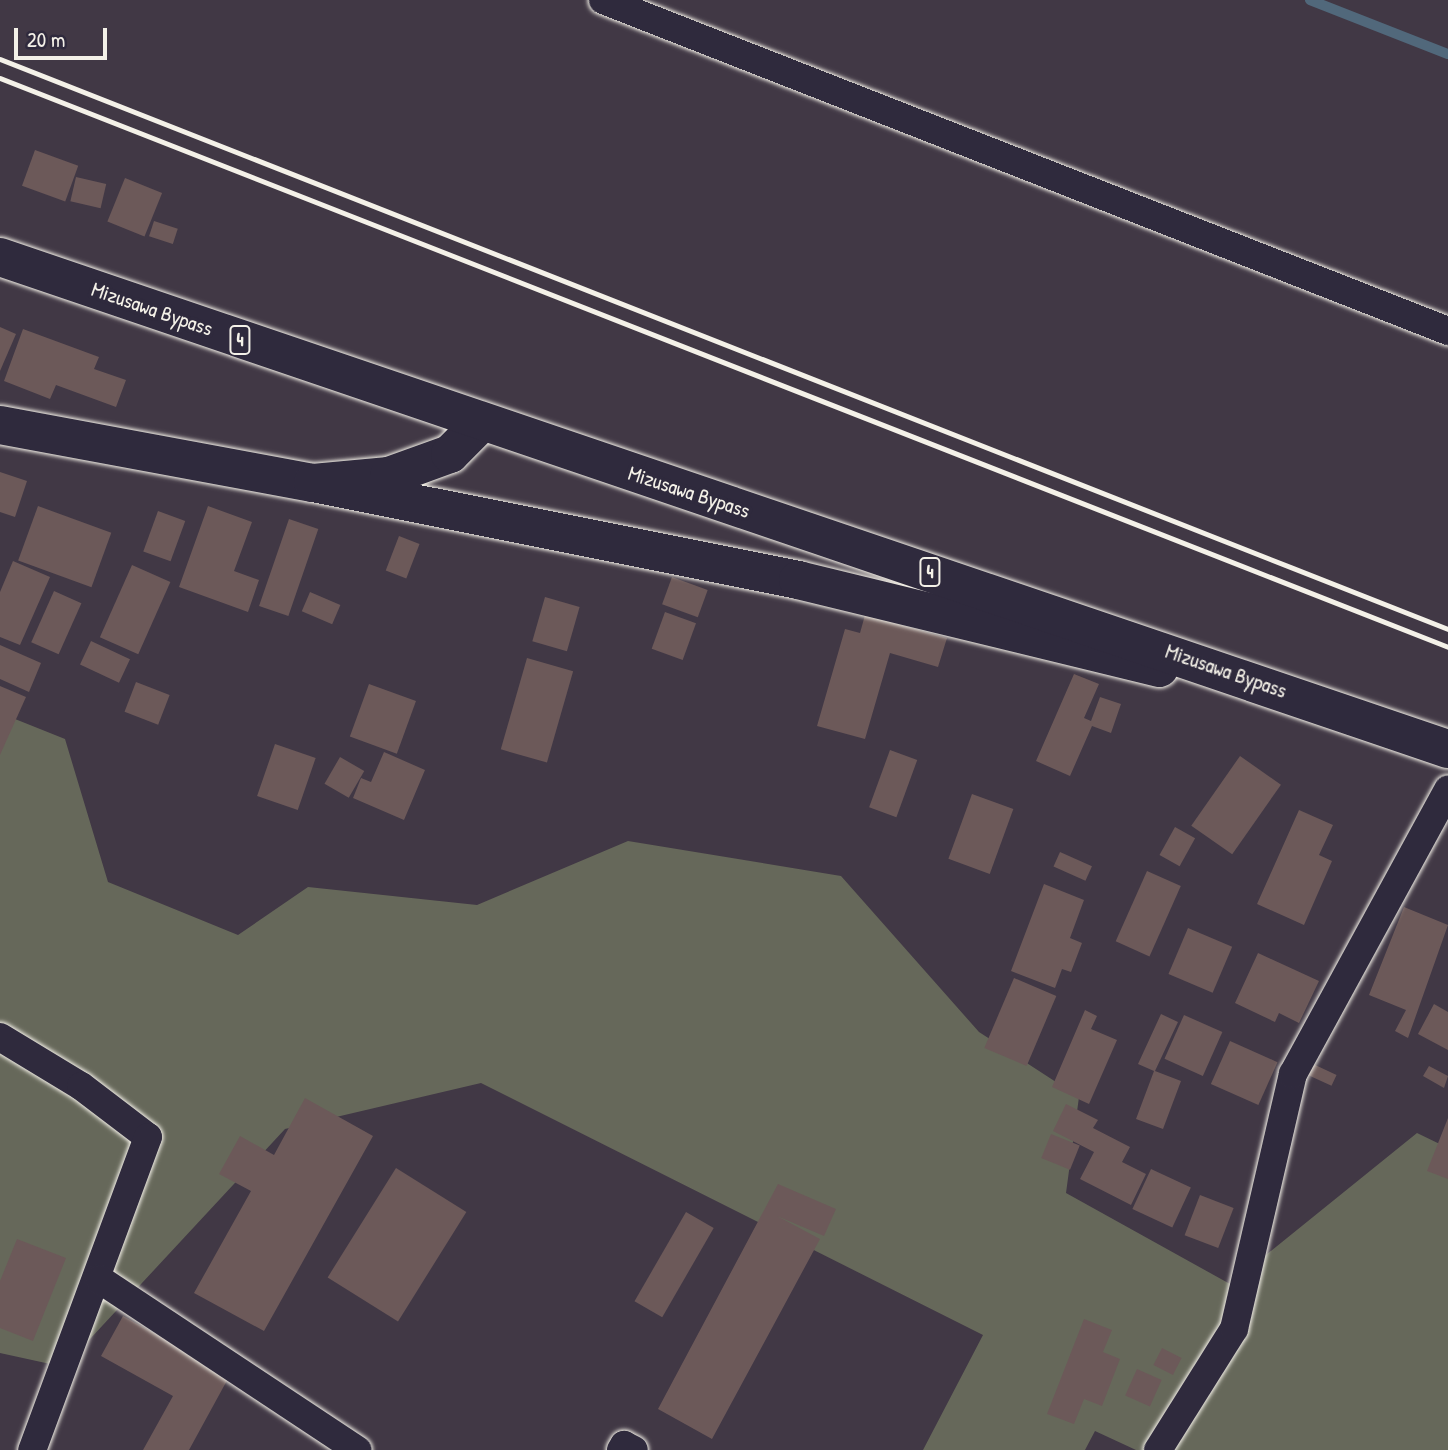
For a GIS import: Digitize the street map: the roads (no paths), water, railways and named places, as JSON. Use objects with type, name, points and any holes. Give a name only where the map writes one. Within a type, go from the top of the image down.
[{"type":"main road","name":"Mizusawa Bypass","points":[[0,257],[481,423],[1378,722]]},
{"type":"main road","points":[[313,483],[389,476],[450,454],[481,423]]},
{"type":"main road","points":[[0,425],[313,483],[812,583],[1378,722]]},
{"type":"main road","name":"4","points":[[1378,722],[1448,749]]},
{"type":"street","points":[[603,0],[1448,331]]},
{"type":"street","points":[[1158,1450],[1206,1364],[1234,1329],[1293,1074],[1448,790]]},
{"type":"street","points":[[0,1037],[81,1086],[148,1137],[99,1279],[32,1450]]},
{"type":"street","points":[[99,1279],[357,1450]]},
{"type":"street","points":[[621,1450],[624,1445],[634,1450]]},
{"type":"waterway","points":[[1310,0],[1448,54]]},
{"type":"railway","points":[[0,59],[1448,629]]},
{"type":"railway","points":[[0,78],[1448,647]]}]
